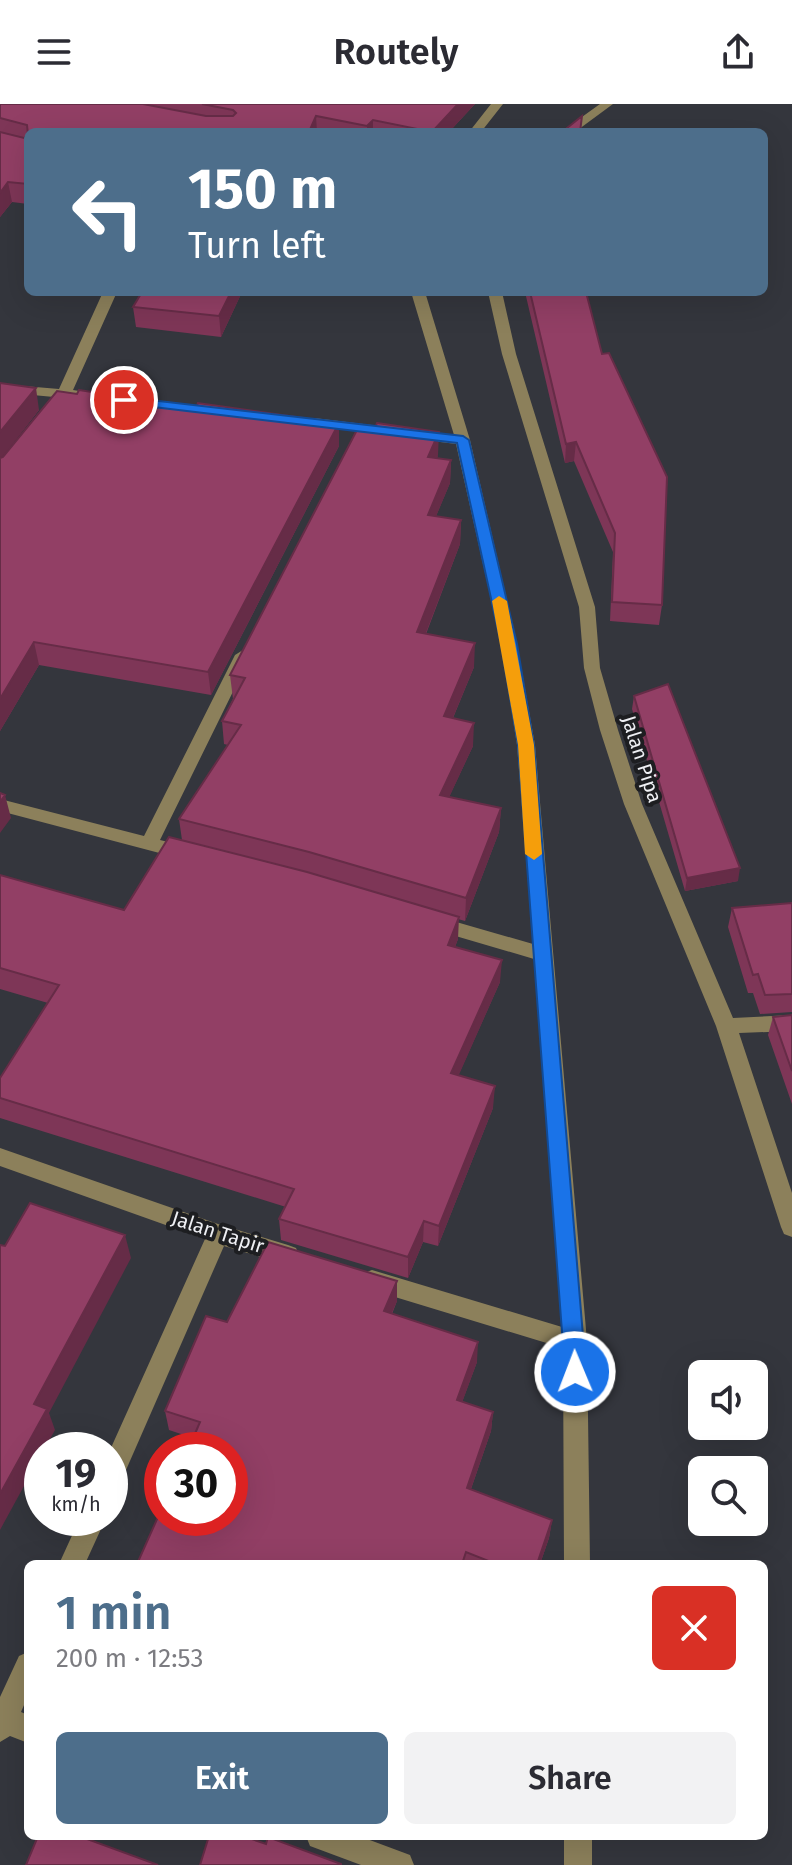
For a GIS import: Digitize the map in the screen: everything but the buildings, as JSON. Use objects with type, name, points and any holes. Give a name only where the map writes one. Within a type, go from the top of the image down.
[{"type":"street","points":[[478,128],[497,104]]},
{"type":"street","points":[[573,128],[607,104]]},
{"type":"street","points":[[46,417],[64,394],[108,296]]},
{"type":"street","points":[[419,296],[463,440],[509,644],[526,745],[575,1341],[577,1560]]},
{"type":"street","name":"Jalan Pipa","points":[[496,296],[509,354],[587,607],[592,668],[609,730],[633,804],[726,1026],[792,1227]]},
{"type":"street","points":[[0,388],[94,397]]},
{"type":"street","points":[[304,421],[357,434],[463,440]]},
{"type":"street","points":[[149,844],[247,646]]},
{"type":"street","points":[[0,805],[207,859]]},
{"type":"street","points":[[412,916],[544,955]]},
{"type":"street","points":[[726,1026],[792,1023]]},
{"type":"street","name":"Jalan Tapir","points":[[0,1157],[218,1234],[307,1260]]},
{"type":"street","points":[[128,1437],[218,1234]]},
{"type":"street","points":[[352,1274],[575,1341]]},
{"type":"street","points":[[74,1560],[85,1536]]},
{"type":"street","points":[[8,1724],[24,1677]]},
{"type":"street","points":[[331,1840],[400,1865]]},
{"type":"street","points":[[578,1840],[578,1865]]},
{"type":"slow traffic","points":[[499,601],[526,745],[534,854]]},
{"type":"route","points":[[124,400],[463,440],[509,644],[526,745],[575,1341],[575,1372]]}]
